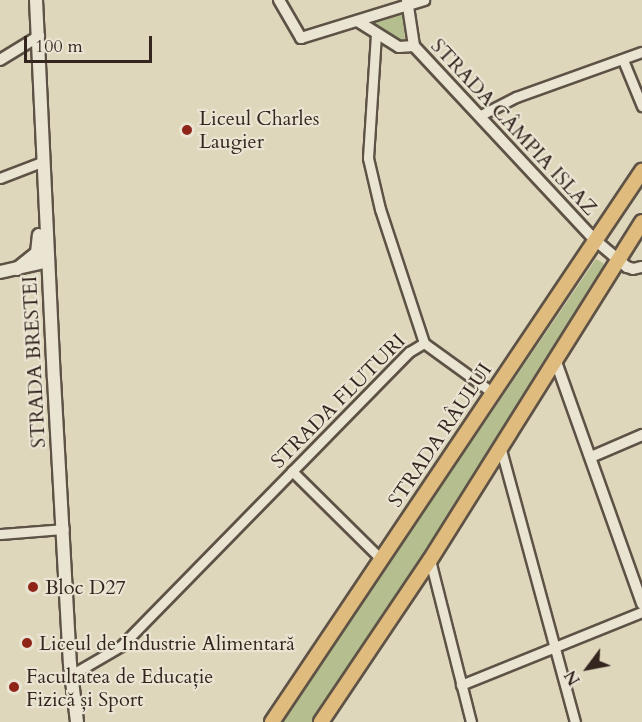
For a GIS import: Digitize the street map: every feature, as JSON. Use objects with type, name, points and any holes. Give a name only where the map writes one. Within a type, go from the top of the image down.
[{"type":"main road","name":"STRADA BRESTEI","points":[[36,0],[71,675],[77,722]]},
{"type":"main road","name":"STRADA RÂULUI","points":[[272,722],[642,171]]},
{"type":"main road","points":[[17,268],[39,250],[37,197],[45,182]]},
{"type":"main road","points":[[321,722],[430,560],[616,260],[642,222]]},
{"type":"main road","points":[[0,272],[48,261]]},
{"type":"street","points":[[279,0],[301,38],[359,22],[407,2],[424,0]]},
{"type":"street","name":"STRADA CÂMPIA ISLAZ","points":[[407,2],[414,46],[616,260]]},
{"type":"street","points":[[359,22],[399,47],[414,46]]},
{"type":"street","name":"STRADA FLUTURI","points":[[71,675],[121,646],[409,351],[424,343],[375,192],[368,158],[376,34]]},
{"type":"street","points":[[0,60],[39,36]]},
{"type":"street","points":[[479,116],[516,97],[642,52]]},
{"type":"street","points":[[623,60],[642,106]]},
{"type":"street","points":[[0,178],[44,161]]},
{"type":"street","points":[[616,260],[633,270],[642,267]]},
{"type":"street","points":[[424,343],[493,393]]},
{"type":"street","points":[[555,359],[642,604]]},
{"type":"street","points":[[591,457],[642,435]]},
{"type":"street","points":[[500,446],[575,722]]},
{"type":"street","points":[[292,471],[380,558]]},
{"type":"street","points":[[0,534],[64,529]]},
{"type":"street","points":[[430,560],[471,722]]},
{"type":"street","points":[[461,685],[642,612]]},
{"type":"green space","points":[[402,12],[405,40],[400,43],[373,23],[374,20]]},
{"type":"green space","points":[[596,259],[603,263],[606,271],[414,573],[312,722],[281,722]]},
{"type":"place","name":"Liceul Charles Laugier","points":[[187,130]]},
{"type":"place","name":"Bloc D27","points":[[33,587]]},
{"type":"place","name":"Liceul de Industrie Alimentară","points":[[27,643]]},
{"type":"place","name":"Facultatea de Educație Fizică și Sport","points":[[14,687]]}]
